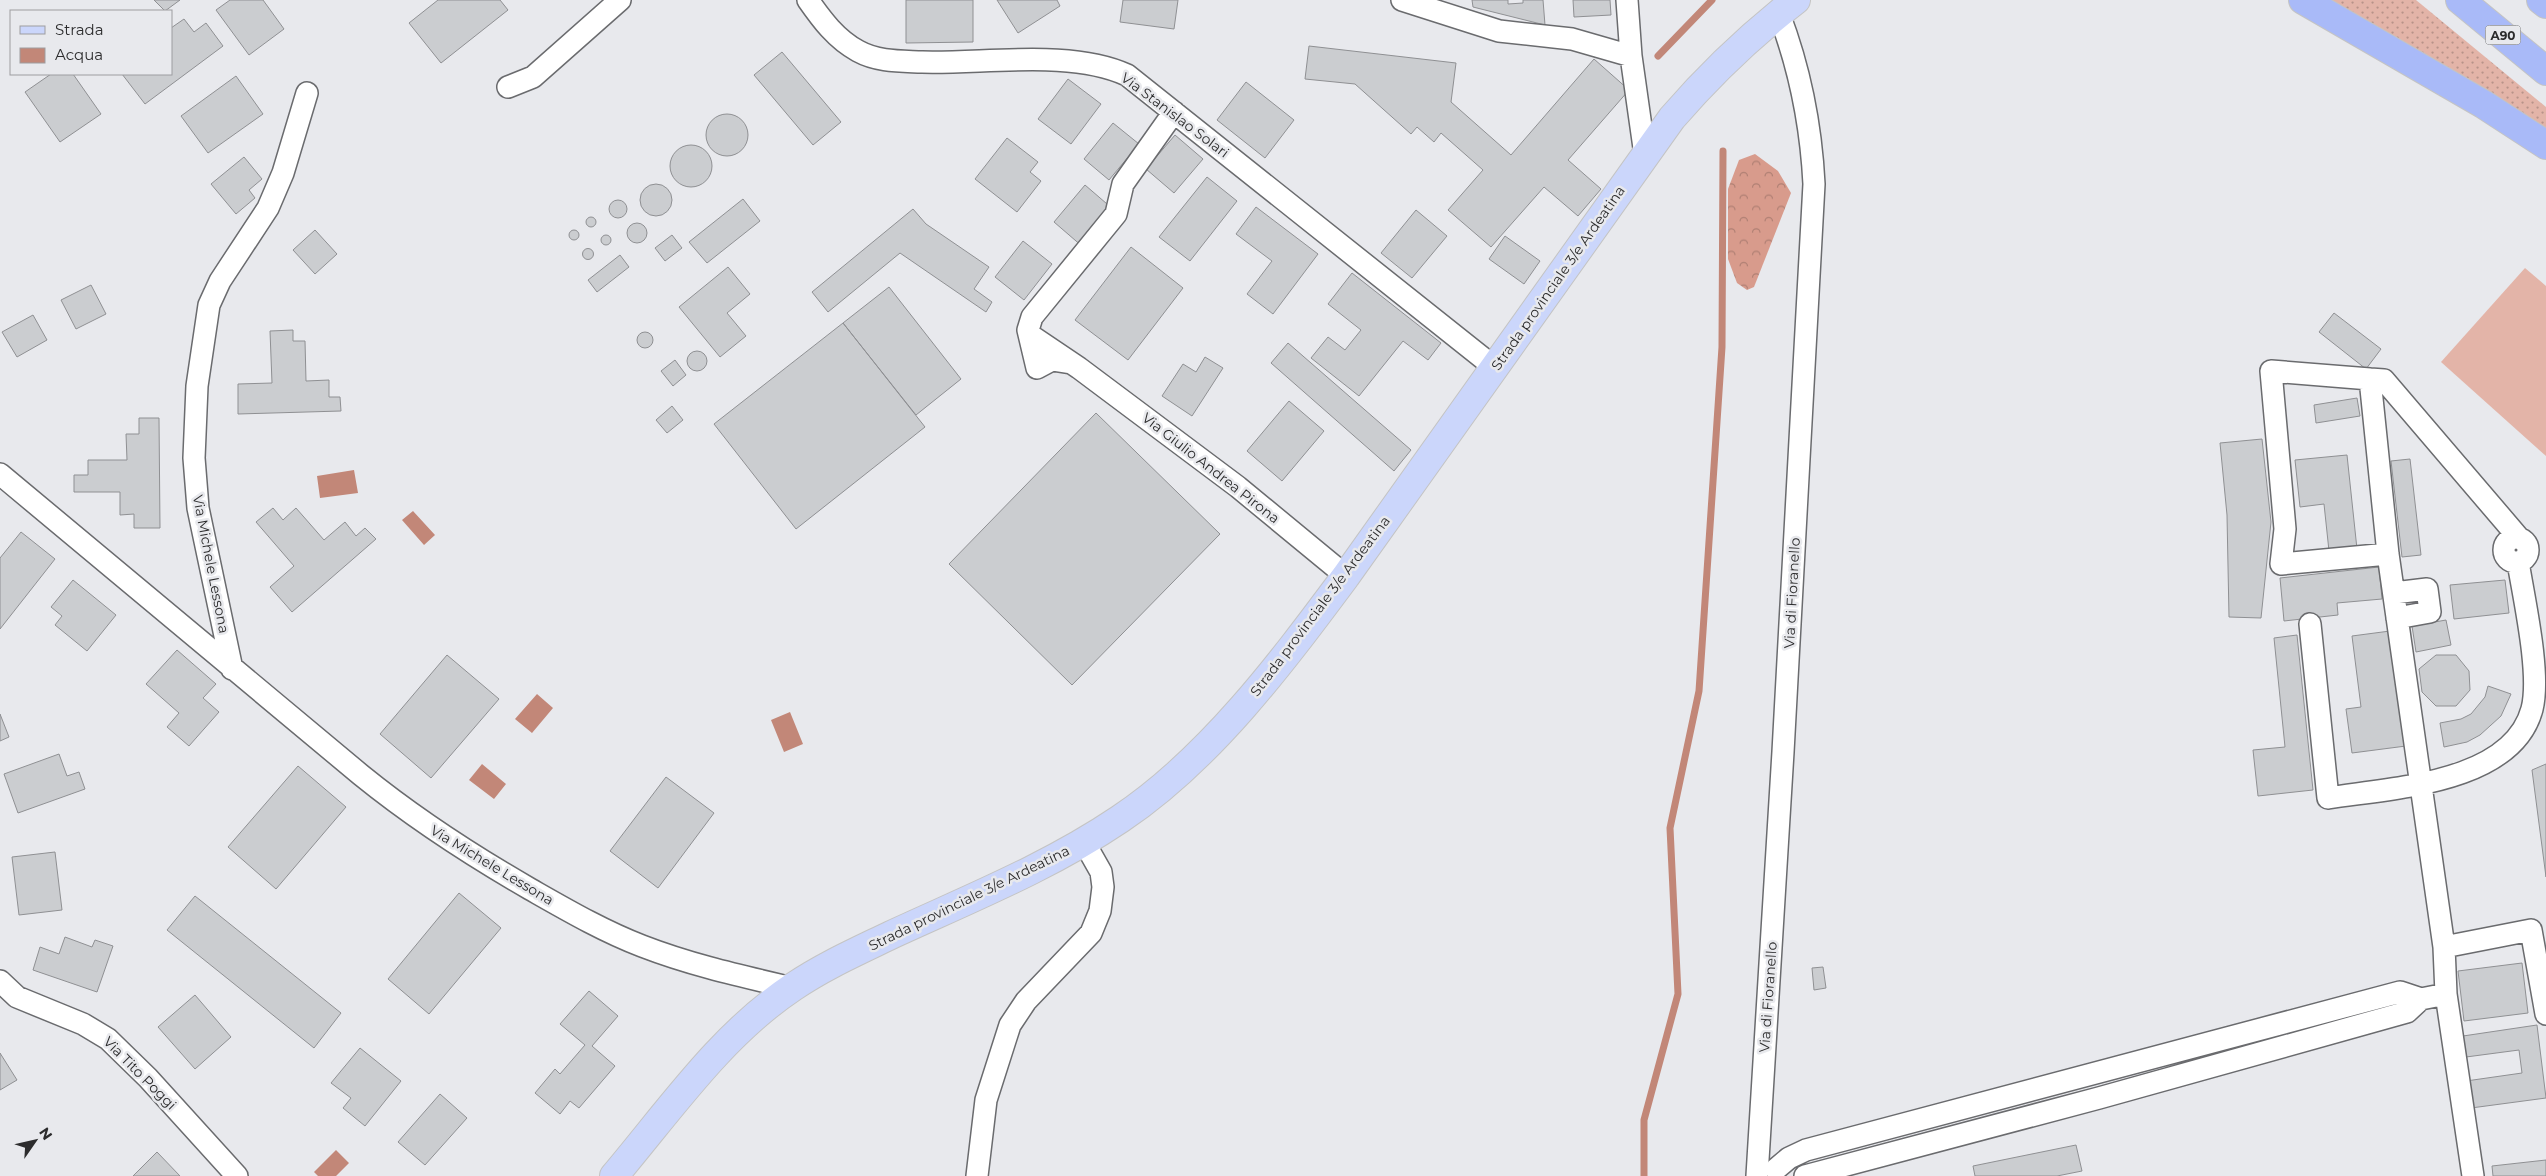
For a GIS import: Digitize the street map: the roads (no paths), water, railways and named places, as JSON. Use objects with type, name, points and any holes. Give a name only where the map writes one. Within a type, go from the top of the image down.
[{"type":"highway","points":[[2303,0],[2483,104],[2546,145]]},
{"type":"highway","name":"A90","points":[[2460,0],[2546,70]]},
{"type":"highway","points":[[2541,0],[2546,4]]},
{"type":"main road","name":"Strada provinciale 3/e Ardeatina","points":[[614,1176],[713,1059],[745,1027],[792,988],[854,952],[1042,866],[1084,842],[1128,813],[1210,742],[1248,701],[1294,645],[1346,576],[1672,118],[1702,83],[1788,7]]},
{"type":"street","points":[[508,87],[533,78],[620,0]]},
{"type":"street","name":"Via Stanislao Solari","points":[[808,0],[840,39],[860,52],[875,58],[908,62],[1044,61],[1101,66],[1127,75],[1494,367]]},
{"type":"street","points":[[1402,0],[1487,28],[1572,39],[1631,56]]},
{"type":"street","points":[[1628,0],[1631,56],[1645,155]]},
{"type":"street","name":"Via di Fioranello","points":[[1771,1172],[1783,752],[1814,184],[1808,112],[1794,57],[1788,7]]},
{"type":"street","name":"Via Michele Lessona","points":[[232,669],[197,500],[194,458],[197,386],[209,305],[220,281],[268,208],[283,173],[307,93]]},
{"type":"street","name":"Via Giulio Andrea Pirona","points":[[1174,112],[1123,184],[1116,214],[1032,317],[1028,325],[1037,368],[1052,360],[1073,364],[1238,487],[1346,576]]},
{"type":"street","points":[[2310,624],[2328,798],[2420,783],[2472,769],[2493,758],[2511,743],[2525,726],[2532,708],[2534,679],[2518,562],[2507,558],[2504,547],[2511,539],[2519,538],[2384,380],[2271,371],[2285,529],[2281,564],[2388,554]]},
{"type":"street","points":[[2370,380],[2388,554],[2444,947],[2446,994],[2473,1176]]},
{"type":"street","name":"Via Michele Lessona","points":[[0,474],[232,669],[403,808],[486,864],[612,933],[670,956],[726,973],[792,988]]},
{"type":"street","points":[[2394,593],[2427,589],[2430,612],[2397,618]]},
{"type":"street","points":[[977,1176],[986,1100],[1010,1025],[1026,1001],[1091,933],[1100,911],[1103,887],[1101,872],[1084,842]]},
{"type":"street","points":[[2444,947],[2531,930],[2546,1014]]},
{"type":"street","name":"Via Tito Poggi","points":[[0,981],[17,997],[83,1024],[108,1039],[154,1084],[237,1176]]},
{"type":"street","points":[[1771,1172],[1789,1158],[1806,1150],[2400,992],[2421,999],[2446,994]]},
{"type":"street","points":[[1805,1176],[2090,1100],[2407,1012],[2421,999]]},
{"type":"water","points":[[354,470],[358,493],[320,498],[317,476]]},
{"type":"water","points":[[413,511],[435,535],[424,545],[402,520]]},
{"type":"water","points":[[537,694],[553,708],[532,733],[515,719]]},
{"type":"water","points":[[790,712],[803,744],[784,752],[771,720]]},
{"type":"water","points":[[482,764],[506,784],[494,799],[469,780]]},
{"type":"water","points":[[336,1150],[349,1163],[336,1176],[318,1176],[314,1172]]},
{"type":"waterway","points":[[1658,56],[1712,0]]},
{"type":"waterway","points":[[1644,1176],[1644,1120],[1678,994],[1670,828],[1699,691],[1722,347],[1723,151]]}]
